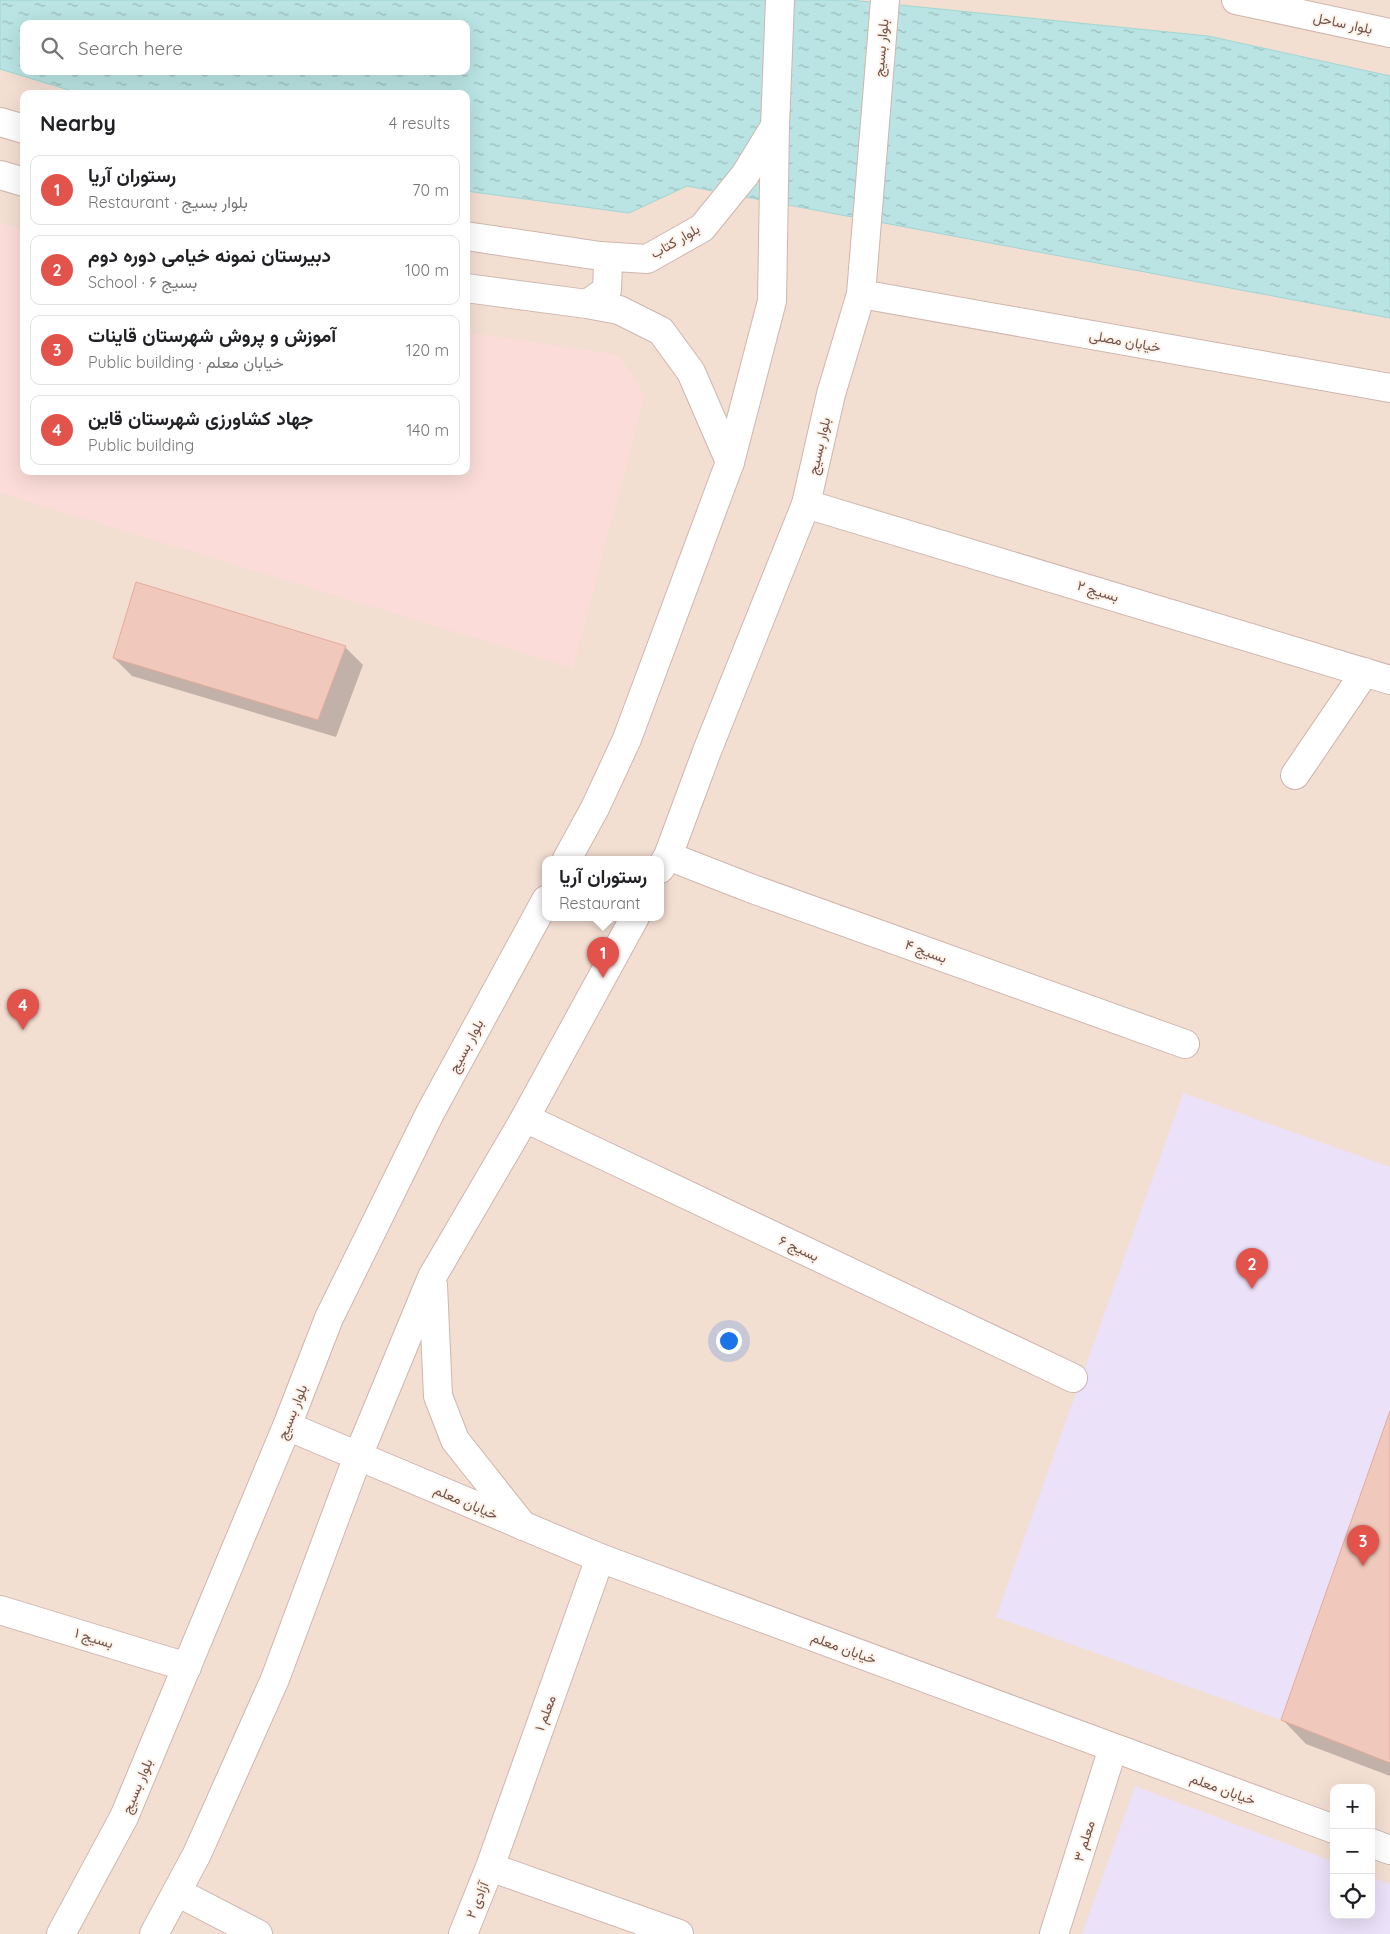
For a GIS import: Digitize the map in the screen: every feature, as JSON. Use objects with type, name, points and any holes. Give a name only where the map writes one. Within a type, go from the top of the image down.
[{"type":"street","points":[[569,856],[595,808],[627,739],[730,462],[772,301],[775,126],[780,0]]},
{"type":"street","name":"بلوار بسیج","points":[[664,863],[806,504],[832,394],[861,294],[885,0]]},
{"type":"street","name":"بلوار ساحل","points":[[1236,0],[1390,33]]},
{"type":"street","points":[[0,122],[20,128]]},
{"type":"street","name":"بلوار کتاب","points":[[470,237],[600,256],[647,259],[702,228],[745,175],[775,126]]},
{"type":"street","points":[[0,175],[20,181]]},
{"type":"street","points":[[587,304],[607,290],[608,263],[600,256]]},
{"type":"street","points":[[470,289],[619,310],[660,331],[691,372],[730,462]]},
{"type":"street","name":"خیابان مصلی","points":[[861,294],[1390,388]]},
{"type":"street","name":"بسیج ۲","points":[[806,504],[1378,676]]},
{"type":"street","points":[[1295,774],[1378,676]]},
{"type":"street","name":"بسیج ۴","points":[[664,863],[768,895],[1185,1044]]},
{"type":"street","name":"بلوار بسیج","points":[[62,1934],[124,1817],[287,1426],[329,1318],[430,1113],[542,907]]},
{"type":"street","points":[[154,1934],[197,1854],[275,1679],[358,1456],[432,1277],[525,1118],[633,921]]},
{"type":"street","name":"بسیج ۶","points":[[525,1118],[1073,1378]]},
{"type":"street","points":[[432,1277],[438,1396],[455,1440],[524,1526]]},
{"type":"street","name":"خیابان معلم","points":[[287,1426],[600,1558],[1330,1828]]},
{"type":"street","name":"معلم ۱","points":[[490,1867],[600,1558]]},
{"type":"street","name":"بسیج ۱","points":[[0,1610],[187,1667]]},
{"type":"street","name":"معلم ۳","points":[[1054,1934],[1113,1748]]},
{"type":"street","points":[[1375,1844],[1390,1850]]},
{"type":"street","points":[[490,1867],[679,1934]]},
{"type":"street","name":"آزادی ۲","points":[[463,1934],[490,1867]]},
{"type":"street","points":[[177,1892],[258,1934]]},
{"type":"shaded area","points":[[0,0],[1390,0],[1390,1934],[0,1934]]},
{"type":"shaded area","points":[[0,223],[20,228],[20,475],[470,475],[470,333],[619,355],[645,395],[573,668],[0,493]]},
{"type":"shaded area","points":[[1183,1093],[1390,1167],[1390,1411],[1281,1720],[996,1617]]},
{"type":"shaded area","points":[[1135,1786],[1330,1860],[1330,1919],[1375,1919],[1375,1878],[1390,1884],[1390,1934],[1082,1934]]},
{"type":"water","points":[[0,0],[850,0],[1208,36],[1390,76],[1390,318],[687,186],[629,213],[470,192],[470,90],[69,90],[0,69]]},
{"type":"building","points":[[136,582],[346,646],[318,720],[113,658]]},
{"type":"building","points":[[1390,1411],[1390,1763],[1281,1720]]},
{"type":"place","name":"رستوران آریا","points":[[603,978]]},
{"type":"place","name":"جهاد کشاورزی شهرستان قاین","points":[[23,1030]]},
{"type":"place","name":"دبیرستان نمونه خیامی دوره دوم","points":[[1252,1289]]},
{"type":"place","name":"آموزش و پروش شهرستان قاینات","points":[[1363,1566]]}]
